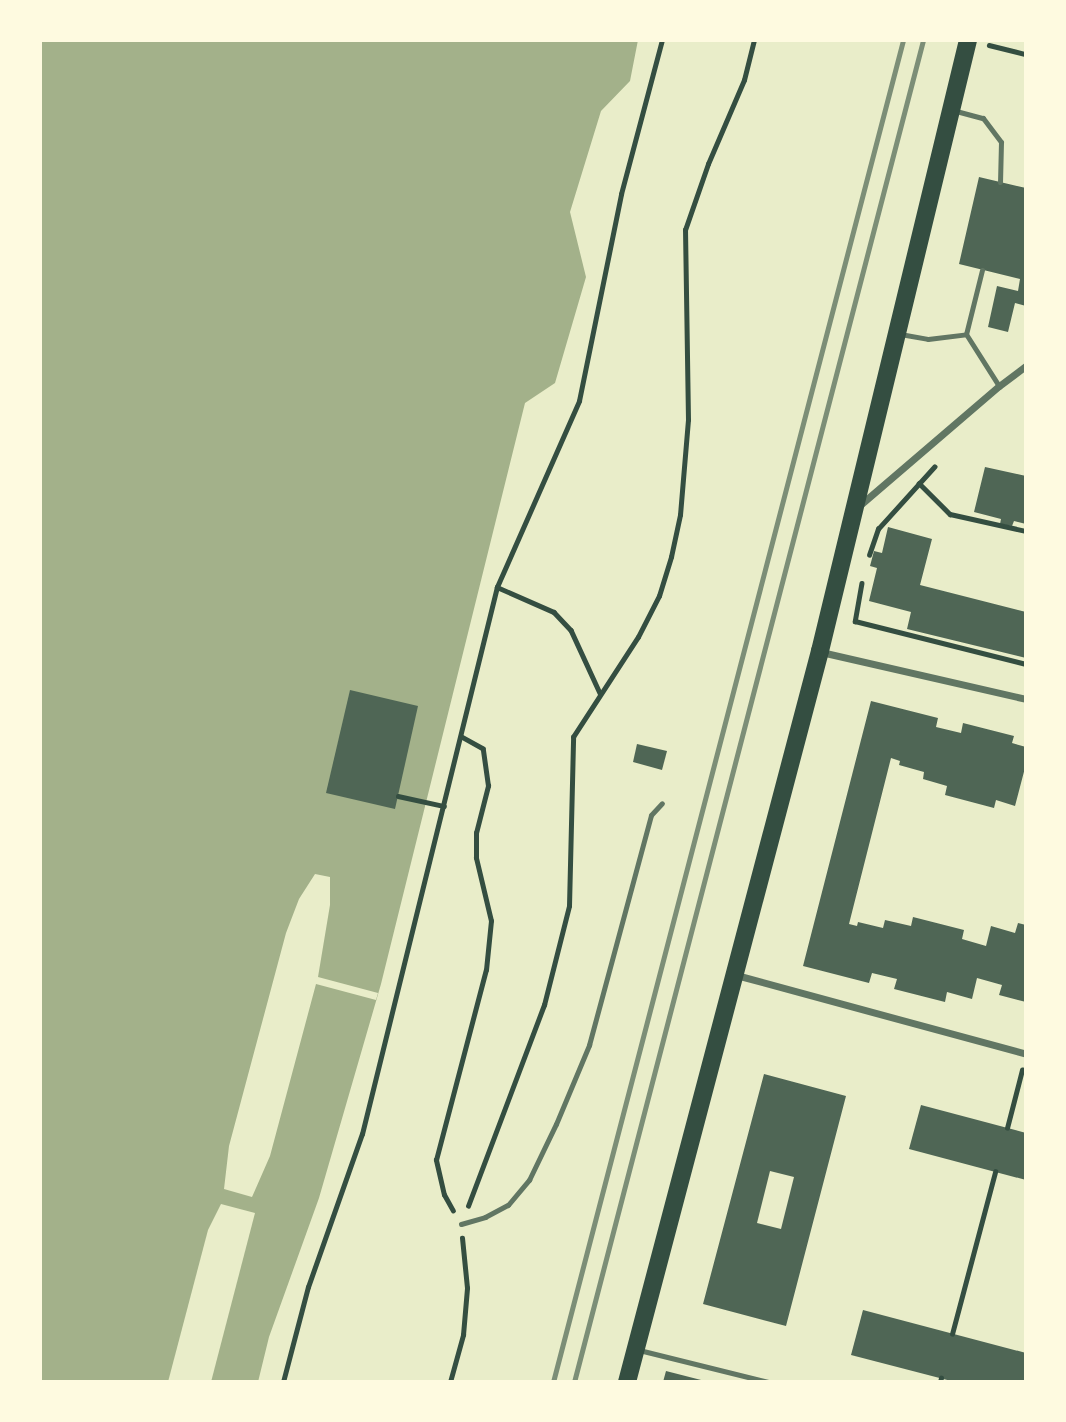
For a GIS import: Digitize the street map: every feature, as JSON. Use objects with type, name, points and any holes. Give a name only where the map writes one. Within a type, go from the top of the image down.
[{"type":"main road","points":[[627,1382],[820,651],[950,110],[974,42]]},
{"type":"street","points":[[855,510],[1026,366]]},
{"type":"street","points":[[820,651],[1026,699]]},
{"type":"street","points":[[735,975],[1026,1054]]},
{"type":"lane","points":[[950,110],[983,118],[1001,142],[1000,182]]},
{"type":"lane","points":[[982,270],[966,334],[999,386]]},
{"type":"lane","points":[[895,333],[928,339],[966,334]]},
{"type":"lane","points":[[461,1224],[485,1217],[508,1205],[529,1180],[556,1124],[589,1045],[651,815],[662,803]]},
{"type":"lane","points":[[636,1349],[768,1382]]},
{"type":"path","points":[[283,1382],[308,1287],[362,1134],[461,737],[476,662],[497,587],[579,401],[621,194],[662,40]]},
{"type":"path","points":[[461,1224],[490,1153],[550,980],[569,906],[573,737],[644,626],[659,596],[671,556],[680,515],[688,420],[685,230],[703,177],[744,80],[754,40]]},
{"type":"path","points":[[974,42],[1026,54]]},
{"type":"path","points":[[866,561],[878,529],[937,465]]},
{"type":"path","points":[[919,483],[950,514],[1026,531]]},
{"type":"path","points":[[864,573],[855,621],[1026,664]]},
{"type":"path","points":[[497,587],[554,612],[571,630],[600,693]]},
{"type":"path","points":[[450,1382],[463,1335],[467,1288],[461,1224],[444,1195],[436,1160],[486,970],[491,921],[476,858],[476,834],[488,786],[483,748],[461,737]]},
{"type":"path","points":[[398,796],[444,806]]},
{"type":"path","points":[[1007,1128],[1023,1068]]},
{"type":"path","points":[[952,1334],[995,1172]]},
{"type":"shaded area","points":[[40,40],[638,40],[630,81],[601,111],[570,212],[586,277],[555,383],[525,403],[381,984],[319,1198],[269,1337],[258,1382],[40,1382]]},
{"type":"pier","points":[[315,874],[330,877],[330,905],[318,977],[378,993],[376,1000],[316,984],[270,1156],[252,1197],[224,1189],[229,1146],[286,933],[299,899]]},
{"type":"pier","points":[[221,1204],[255,1213],[211,1382],[168,1382],[208,1230]]},
{"type":"building","points":[[979,177],[1026,188],[1026,306],[1015,303],[1008,332],[988,327],[997,286],[1018,291],[1020,279],[959,264]]},
{"type":"building","points":[[985,467],[1026,476],[1026,524],[1014,521],[1012,526],[1000,524],[1001,519],[974,512]]},
{"type":"building","points":[[888,527],[932,539],[920,585],[1026,612],[1026,658],[907,629],[911,612],[869,601],[877,568],[870,566],[874,551],[882,553]]},
{"type":"building","points":[[350,690],[418,706],[395,809],[326,793]]},
{"type":"building","points":[[871,701],[938,718],[936,727],[961,733],[963,723],[1014,736],[1012,743],[1026,747],[1026,764],[1015,806],[996,800],[994,808],[945,795],[947,786],[923,779],[924,772],[899,765],[900,761],[891,758],[849,924],[857,926],[858,922],[883,928],[885,920],[911,926],[913,917],[964,930],[962,939],[986,946],[991,926],[1015,933],[1018,923],[1026,925],[1026,1002],[999,995],[1002,985],[977,978],[972,999],[947,992],[945,1002],[894,989],[897,979],[872,973],[869,983],[803,966]]},
{"type":"building","points":[[637,744],[667,751],[662,770],[633,762]]},
{"type":"building","points":[[764,1074],[846,1096],[786,1326],[703,1304]],"holes":[[[770,1171],[794,1177],[781,1229],[757,1223]]]},
{"type":"building","points":[[921,1105],[1026,1133],[1026,1180],[909,1149]]},
{"type":"building","points":[[863,1310],[1026,1353],[1026,1382],[955,1382],[851,1355]]},
{"type":"building","points":[[666,1371],[705,1381],[705,1382],[663,1382]]},
{"type":"railway","points":[[553,1382],[903,40]]},
{"type":"railway","points":[[574,1382],[923,40]]}]
